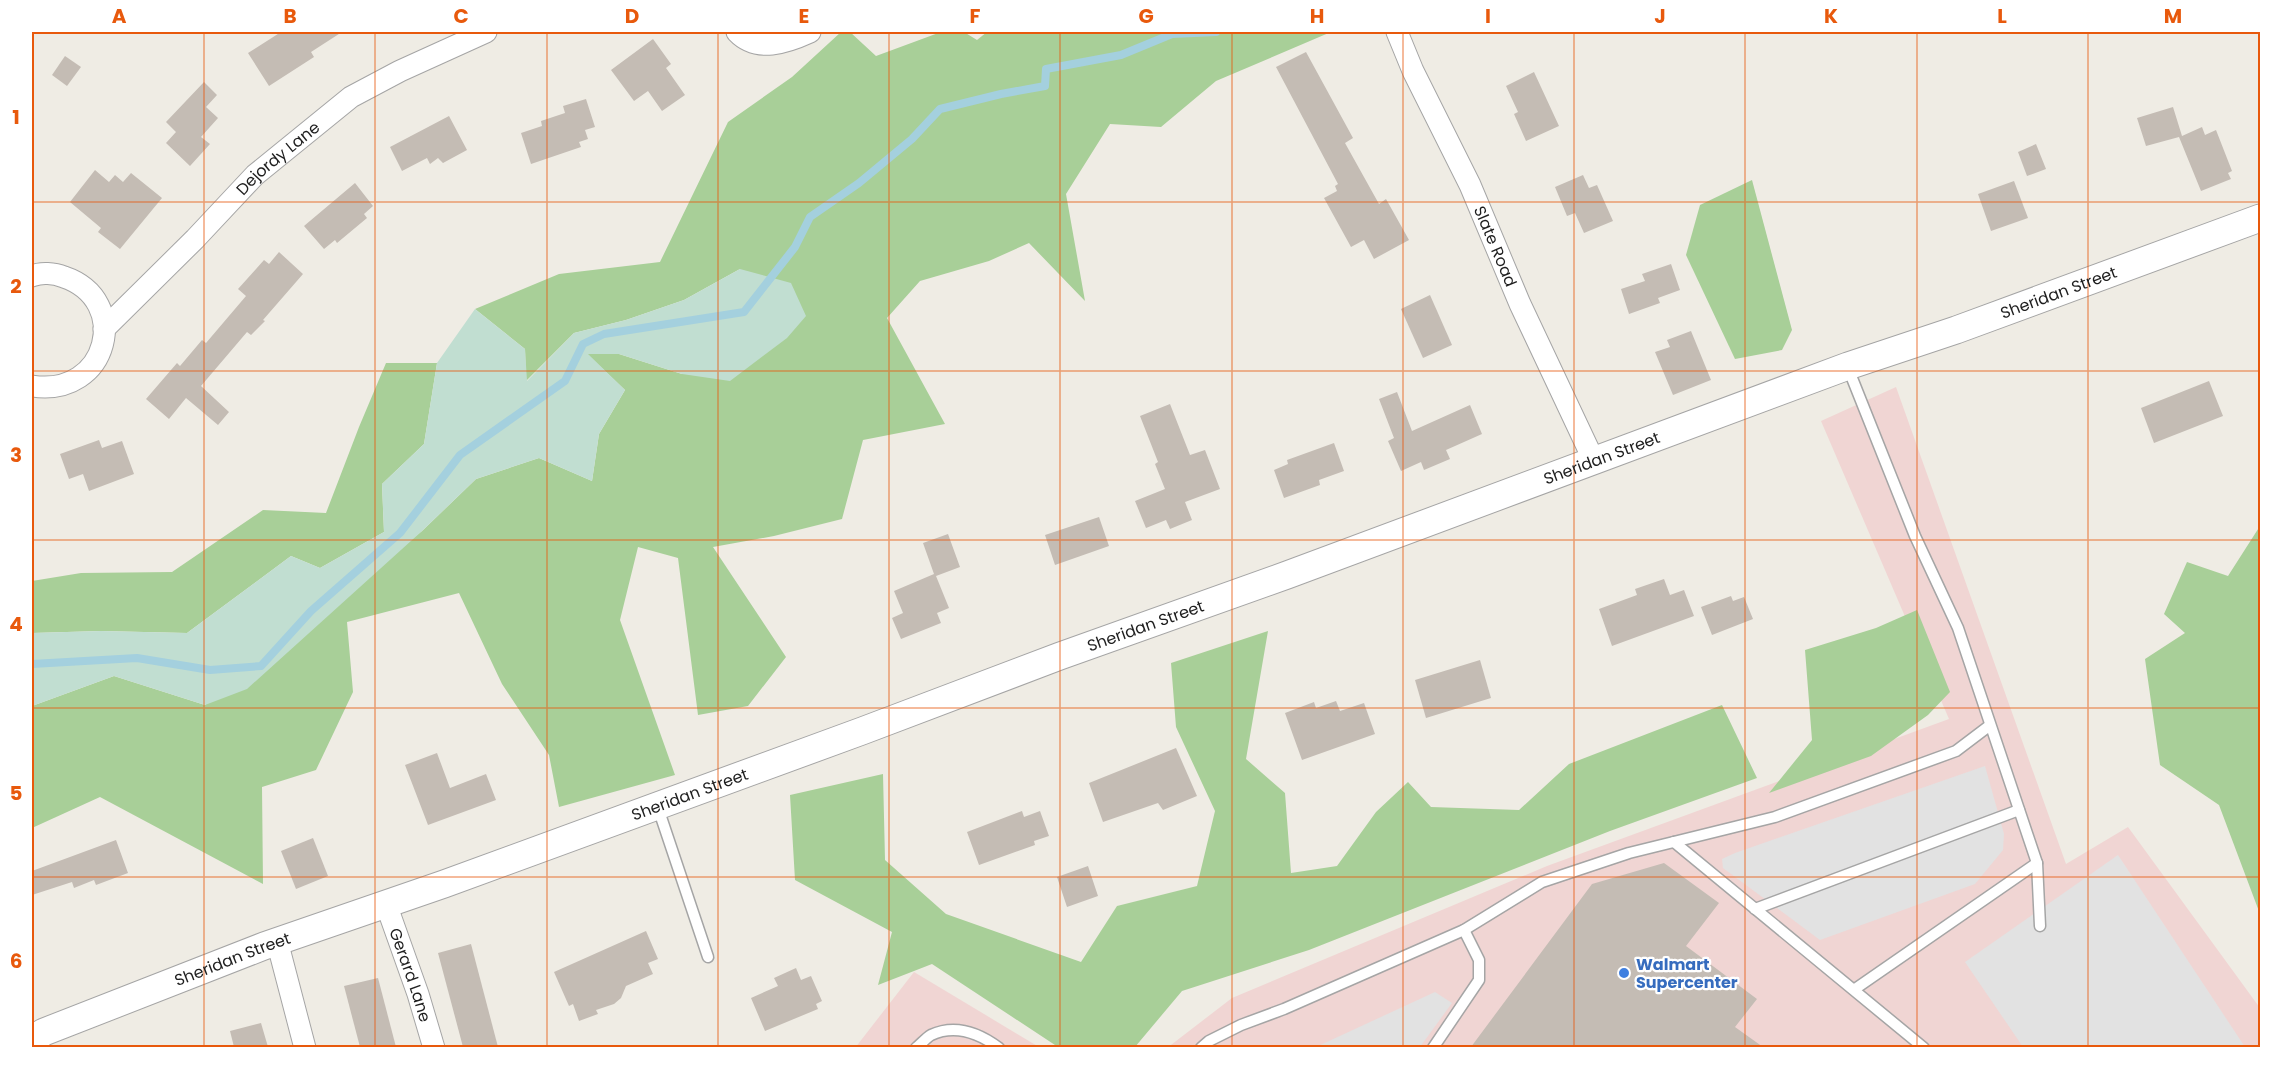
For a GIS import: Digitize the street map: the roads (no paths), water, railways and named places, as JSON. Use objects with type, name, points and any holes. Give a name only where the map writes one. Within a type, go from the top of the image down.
[{"type":"street","name":"Dejordy Lane","points":[[104,329],[195,239],[255,175],[351,97],[400,71],[486,32]]},
{"type":"street","points":[[737,32],[746,41],[775,45],[810,32]]},
{"type":"street","name":"Slate Road","points":[[1397,32],[1413,70],[1470,185],[1520,304],[1594,460]]},
{"type":"street","name":"Sheridan Street","points":[[32,1039],[54,1028],[277,941],[386,904],[862,731],[1848,366],[1956,330],[2260,218]]},
{"type":"street","points":[[32,276],[56,274],[74,280],[90,293],[100,309],[104,329],[102,347],[94,363],[82,377],[65,385],[47,389],[32,386]]},
{"type":"street","name":"Gerard Lane","points":[[386,904],[434,1047]]},
{"type":"street","points":[[277,941],[305,1047]]},
{"type":"lane","points":[[1848,366],[1915,536],[1958,628],[1989,726],[2037,863],[2040,926]]},
{"type":"lane","points":[[1201,1047],[1240,1025],[1284,1009],[1464,930],[1542,882],[1629,853],[1775,817],[1910,770],[1956,751],[1989,726]]},
{"type":"lane","points":[[657,805],[708,957]]},
{"type":"lane","points":[[1755,909],[2019,810]]},
{"type":"lane","points":[[1674,842],[1924,1047]]},
{"type":"lane","points":[[1855,989],[2037,863]]},
{"type":"lane","points":[[1433,1047],[1479,980],[1479,960],[1464,930]]},
{"type":"lane","points":[[916,1047],[931,1035],[962,1029],[999,1047]]},
{"type":"waterway","points":[[32,664],[137,658],[210,670],[261,666],[311,611],[400,533],[460,455],[565,381],[583,344],[604,334],[744,312],[795,247],[810,217],[859,183],[912,139],[940,109],[1045,86],[1046,69],[1121,55],[1172,34],[1216,32]]},
{"type":"place","name":"Walmart Supercenter","points":[[1624,973]]}]
